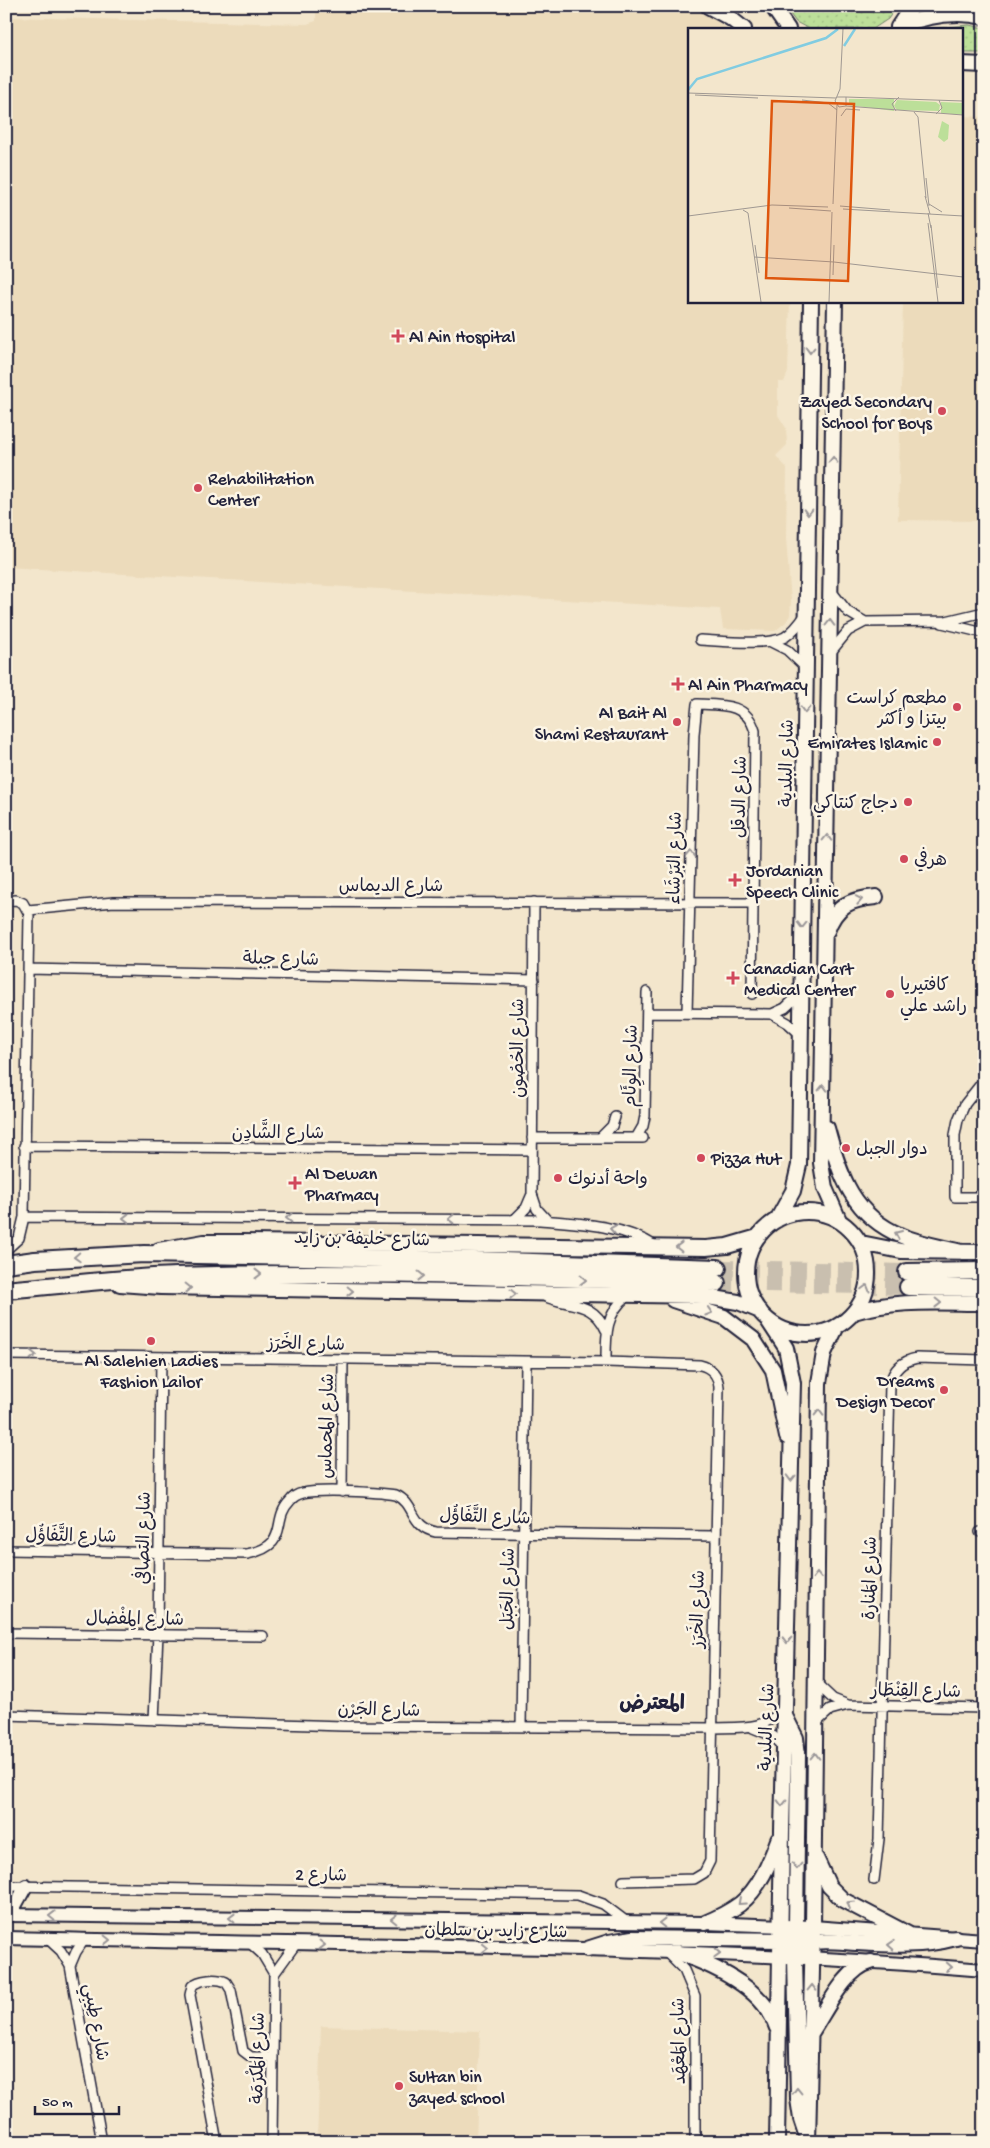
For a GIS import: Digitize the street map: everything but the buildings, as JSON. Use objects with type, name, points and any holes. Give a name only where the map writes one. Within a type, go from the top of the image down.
[{"type":"highway","name":"شارع خليفة بن زايد","points":[[6,1264],[35,1260],[144,1254],[474,1260],[718,1275],[340,1274],[183,1276],[6,1290]]},
{"type":"highway","points":[[984,1271],[907,1280],[984,1288]]},
{"type":"main road","points":[[708,6],[730,18],[743,28]]},
{"type":"main road","points":[[772,6],[787,28]]},
{"type":"main road","points":[[897,28],[912,6]]},
{"type":"main road","points":[[897,28],[934,16],[960,14],[984,17]]},
{"type":"main road","points":[[962,64],[984,65]]},
{"type":"main road","name":"شارع البلدية","points":[[776,1220],[791,1196],[798,1171],[811,302]]},
{"type":"main road","points":[[835,302],[822,1176],[828,1200],[839,1220]]},
{"type":"main road","points":[[825,936],[831,920],[842,907],[849,902],[876,898]]},
{"type":"main road","points":[[822,1112],[841,1174],[846,1186],[860,1206],[880,1224],[903,1236],[962,1252]]},
{"type":"main road","points":[[104,1281],[142,1287],[714,1297],[738,1302],[764,1315],[786,1330],[807,1334],[828,1330],[837,1326],[854,1312],[865,1294],[868,1279],[868,1263],[861,1243],[855,1234],[839,1220],[829,1215],[806,1212],[795,1213],[776,1220],[758,1237],[749,1255],[746,1275],[750,1294],[764,1315]]},
{"type":"main road","points":[[144,1254],[185,1245],[222,1242],[717,1247],[758,1237]]},
{"type":"main road","points":[[861,1243],[901,1251],[984,1252]]},
{"type":"main road","points":[[663,1296],[724,1317],[753,1339],[761,1348],[778,1384],[783,1422],[792,1448]]},
{"type":"main road","points":[[854,1312],[879,1306],[905,1303],[984,1303]]},
{"type":"main road","name":"شارع البلدية","points":[[764,1315],[781,1338],[792,1371],[792,1448],[782,1830],[794,1939],[813,1958],[808,2140]]},
{"type":"main road","name":"شارع البلدية","points":[[794,1939],[813,1927],[819,1383],[824,1353],[837,1326]]},
{"type":"main road","points":[[785,1711],[793,1730],[798,1755],[794,1939],[798,2099],[801,2119],[808,2140]]},
{"type":"main road","points":[[705,1923],[735,1908],[747,1898],[769,1864],[782,1830]]},
{"type":"main road","points":[[814,1852],[830,1886],[843,1900],[908,1934]]},
{"type":"main road","points":[[8,1915],[26,1886]]},
{"type":"main road","name":"شارع زايد بن سلطان","points":[[8,1915],[705,1923],[794,1939]]},
{"type":"main road","points":[[813,1927],[984,1940]]},
{"type":"main road","name":"شارع زايد بن سلطان","points":[[6,1938],[295,1945],[587,1949],[780,1956]]},
{"type":"main road","points":[[587,1949],[609,1942],[632,1938],[794,1939],[915,1945],[956,1938]]},
{"type":"main road","points":[[777,2142],[780,1956],[794,1939]]},
{"type":"main road","points":[[668,1951],[702,1962],[753,1991],[770,2012],[779,2033]]},
{"type":"main road","points":[[813,1958],[984,1970]]},
{"type":"main road","points":[[811,2034],[848,1977],[858,1967],[871,1962]]},
{"type":"street","points":[[831,589],[841,606],[865,622],[932,622],[960,619],[984,612]]},
{"type":"street","points":[[700,640],[771,642],[793,631],[806,613]]},
{"type":"street","points":[[984,617],[984,628]]},
{"type":"street","points":[[830,654],[841,638],[865,622]]},
{"type":"street","points":[[932,622],[984,633]]},
{"type":"street","points":[[771,642],[787,650],[806,668]]},
{"type":"street","name":"شارع البَرْشَاء","points":[[687,1013],[694,734],[698,704]]},
{"type":"street","name":"شارع الدقل","points":[[698,704],[726,705],[738,708],[748,716],[755,731],[752,994]]},
{"type":"street","points":[[6,901],[20,901],[28,910],[24,1217],[19,1238],[6,1250]]},
{"type":"street","name":"شارع الديماس","points":[[28,910],[114,902],[753,903]]},
{"type":"street","name":"شارع الحُصُون","points":[[534,902],[532,1194],[537,1208],[547,1220]]},
{"type":"street","name":"شارع جبلة","points":[[28,969],[534,980]]},
{"type":"street","name":"شارع الوِئَام","points":[[600,1138],[612,1126],[615,1117],[618,1129],[635,1138],[643,1126],[645,1116],[647,992]]},
{"type":"street","points":[[647,1013],[772,1014],[785,1008],[801,994]]},
{"type":"street","points":[[772,1014],[788,1023],[801,1036]]},
{"type":"street","points":[[984,1080],[965,1104],[958,1120],[955,1135],[956,1197],[984,1197]]},
{"type":"street","points":[[532,1138],[635,1138]]},
{"type":"street","name":"شارع الشَّادِن","points":[[24,1146],[532,1150]]},
{"type":"street","points":[[515,1219],[526,1208],[532,1194]]},
{"type":"street","points":[[24,1217],[547,1220],[622,1230],[658,1247]]},
{"type":"street","points":[[541,1295],[586,1308],[596,1315],[606,1330]]},
{"type":"street","points":[[606,1362],[606,1330],[613,1311],[627,1296]]},
{"type":"street","name":"شارع الخَرَز","points":[[6,1355],[606,1362],[700,1365],[710,1368],[716,1376],[719,1387],[714,1536],[710,1861],[707,1870],[694,1879],[623,1880]]},
{"type":"street","name":"شارع التصافي","points":[[154,1720],[158,1634],[161,1357]]},
{"type":"street","name":"شارع المَنارة","points":[[874,1880],[879,1838],[881,1706],[892,1376],[902,1364],[917,1358],[984,1360]]},
{"type":"street","name":"شارع المحماس","points":[[342,1492],[343,1359]]},
{"type":"street","name":"شارع الجَبَل","points":[[521,1727],[526,1362]]},
{"type":"street","name":"شارع التَّفَاؤُل","points":[[6,1550],[240,1554],[255,1552],[273,1541],[279,1530],[283,1511],[294,1497],[309,1492],[396,1495],[407,1503],[420,1525],[430,1531],[714,1536]]},
{"type":"street","name":"شارع المِفْضال","points":[[6,1633],[263,1636]]},
{"type":"street","name":"شارع القِنْطَار","points":[[816,1683],[826,1695],[848,1705]]},
{"type":"street","name":"شارع القِنْطَار","points":[[816,1722],[830,1710],[848,1705],[984,1708]]},
{"type":"street","name":"شارع الجَرْن","points":[[6,1715],[343,1726],[712,1728],[759,1726],[785,1711]]},
{"type":"street","name":"شارع الجَرْن","points":[[751,1727],[773,1736],[784,1747]]},
{"type":"street","name":"شارع 2","points":[[6,1886],[569,1895],[594,1900],[628,1922]]},
{"type":"street","name":"شارع طِيبِي","points":[[48,1939],[61,1951],[70,1966],[102,2142]]},
{"type":"street","name":"شارع طِيبِي","points":[[70,1966],[84,1940]]},
{"type":"street","points":[[251,1944],[267,1960],[274,1974],[295,1945]]},
{"type":"street","name":"شارع المَعْهَد","points":[[668,1951],[689,1978],[695,1996],[695,2142]]},
{"type":"street","name":"شارع المَكْرَمَة","points":[[272,2142],[274,1974]]},
{"type":"street","points":[[217,2142],[190,1992],[194,1983],[220,1980],[226,1982],[231,1990],[243,2051],[251,2057],[273,2057]]},
{"type":"shaded area","name":"Al Ain Hospital","points":[[333,6],[683,6],[702,12],[726,28],[688,28],[688,302],[790,302],[788,372],[784,382],[778,382],[778,415],[786,428],[787,445],[776,456],[787,468],[786,538],[791,602],[790,615],[786,622],[775,631],[723,629],[720,609],[6,567],[6,17],[307,24],[316,21],[316,12],[332,12]]},
{"type":"shaded area","name":"Zayed Secondary School for Boys","points":[[962,116],[984,117],[984,521],[898,520],[903,302],[962,302]]},
{"type":"shaded area","name":"Sultan bin zayed school","points":[[321,2026],[480,2031],[476,2142],[317,2142]]},
{"type":"green space","points":[[784,6],[897,6],[888,19],[874,28],[807,28],[796,22]]},
{"type":"green space","points":[[969,25],[984,28],[984,53],[962,53],[962,28],[939,28]]},
{"type":"tunnel","points":[[718,1268],[907,1272]]},
{"type":"tunnel","points":[[717,1283],[908,1287]]},
{"type":"place","name":"Al Ain Hospital","points":[[398,336]]},
{"type":"place","name":"Zayed Secondary School for Boys","points":[[942,411]]},
{"type":"place","name":"Rehabilitation Center","points":[[198,488]]},
{"type":"place","name":"Al Ain Pharmacy","points":[[678,684]]},
{"type":"place","name":"مطعم كراست بيتزا و أكثر","points":[[957,707]]},
{"type":"place","name":"Al Bait Al Shami Restaurant","points":[[677,722]]},
{"type":"place","name":"Emirates Islamic","points":[[937,742]]},
{"type":"place","name":"دجاج كنتاكي","points":[[908,802]]},
{"type":"place","name":"هرفي","points":[[904,859]]},
{"type":"place","name":"Jordanian Speech Clinic","points":[[735,880]]},
{"type":"place","name":"Canadian Cart Medical Center","points":[[733,978]]},
{"type":"place","name":"كافتيريا راشد علي","points":[[890,994]]},
{"type":"place","name":"دوار الجبل","points":[[846,1148]]},
{"type":"place","name":"Pizza Hut","points":[[701,1158]]},
{"type":"place","name":"واحة أدنوك","points":[[558,1178]]},
{"type":"place","name":"Al Dewan Pharmacy","points":[[295,1183]]},
{"type":"place","name":"Al Salehien Ladies Fashion Lailor","points":[[151,1341]]},
{"type":"place","name":"Dreams Design Decor","points":[[944,1390]]},
{"type":"place","name":"Sultan bin zayed school","points":[[399,2086]]},
{"type":"district","name":"المعترض","points":[[652,1702]]}]
